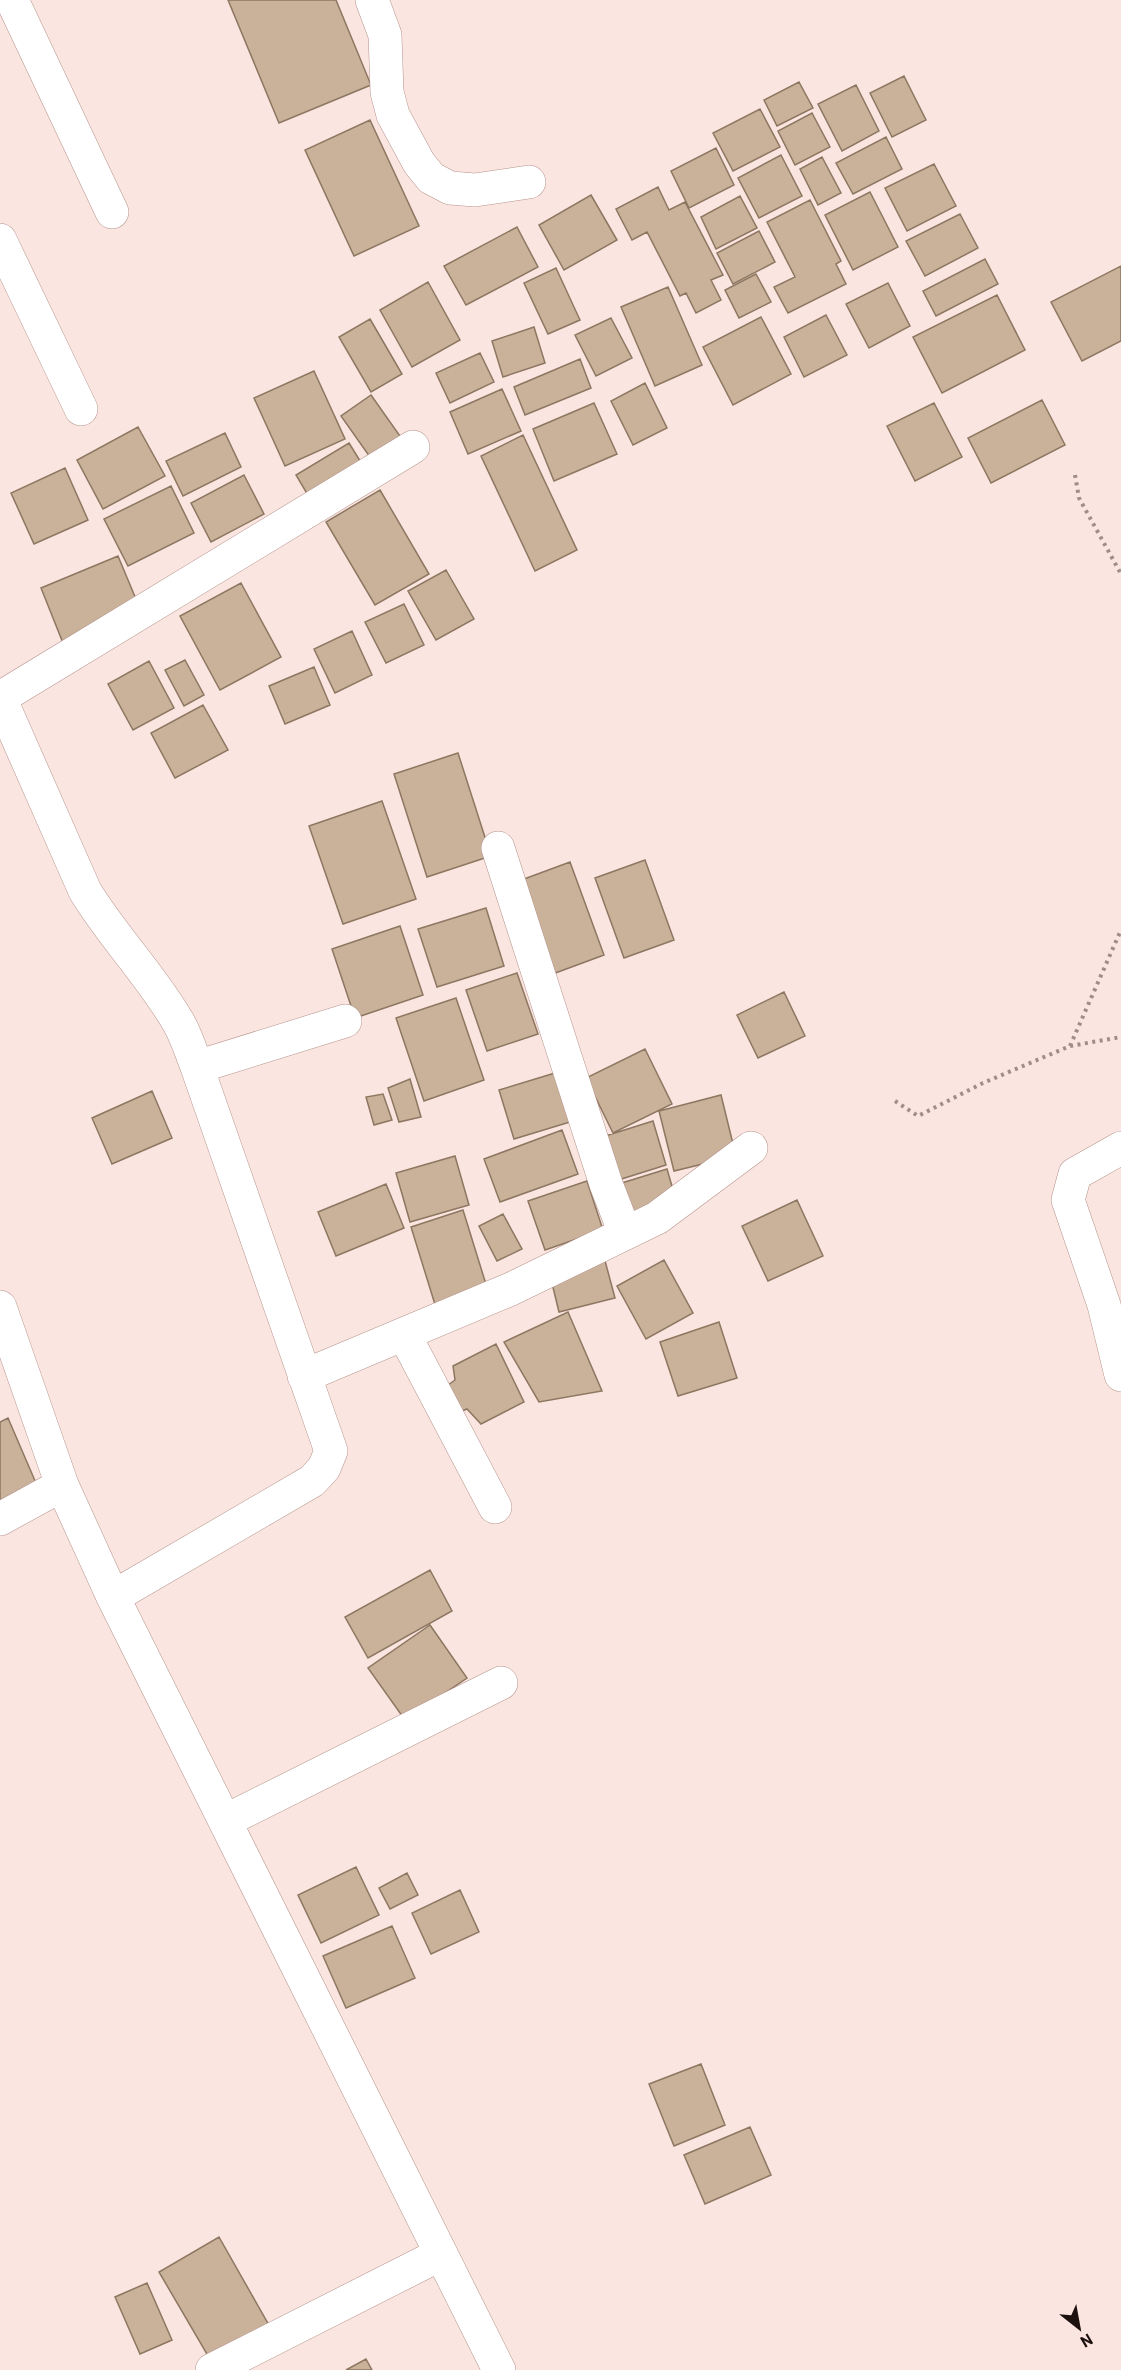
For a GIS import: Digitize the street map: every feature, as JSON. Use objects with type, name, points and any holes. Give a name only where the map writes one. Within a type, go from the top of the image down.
[{"type":"street","points":[[12,0],[112,212]]},
{"type":"street","points":[[372,0],[385,35],[387,92],[393,116],[419,163],[431,178],[450,188],[476,190],[529,182]]},
{"type":"street","points":[[0,240],[81,409]]},
{"type":"street","points":[[113,1597],[312,1481],[324,1468],[331,1451],[197,1068],[179,1023],[159,991],[102,920],[85,891],[0,698],[413,447]]},
{"type":"street","points":[[498,848],[606,1184],[625,1233]]},
{"type":"street","points":[[197,1068],[345,1022]]},
{"type":"street","points":[[304,1376],[511,1289],[657,1218],[751,1148]]},
{"type":"street","points":[[1121,1148],[1075,1174],[1068,1200],[1104,1305],[1121,1375]]},
{"type":"street","points":[[0,1307],[62,1485],[113,1597],[499,2370]]},
{"type":"street","points":[[404,1334],[495,1507]]},
{"type":"street","points":[[0,1519],[62,1485]]},
{"type":"street","points":[[225,1821],[501,1683]]},
{"type":"street","points":[[212,2370],[441,2254]]},
{"type":"path","points":[[1075,475],[1079,498],[1121,574]]},
{"type":"path","points":[[1070,1046],[1121,930]]},
{"type":"path","points":[[895,1101],[918,1116],[983,1083],[1070,1046],[1121,1037]]},
{"type":"building","points":[[228,0],[336,0],[371,85],[279,123]]},
{"type":"building","points":[[904,76],[926,120],[892,137],[870,93]]},
{"type":"building","points":[[799,82],[813,108],[777,126],[764,100]]},
{"type":"building","points":[[856,85],[879,131],[842,151],[818,104]]},
{"type":"building","points":[[760,109],[780,147],[733,171],[713,133]]},
{"type":"building","points":[[812,113],[830,147],[795,165],[778,131]]},
{"type":"building","points":[[370,120],[419,226],[354,256],[305,150]]},
{"type":"building","points":[[886,137],[902,169],[853,194],[836,163]]},
{"type":"building","points":[[716,148],[734,185],[689,208],[671,171]]},
{"type":"building","points":[[781,155],[802,196],[759,218],[738,178]]},
{"type":"building","points":[[822,157],[841,193],[818,205],[800,169]]},
{"type":"building","points":[[934,164],[956,206],[907,231],[885,188]]},
{"type":"building","points":[[658,187],[669,210],[685,202],[723,275],[711,280],[721,300],[696,313],[686,293],[680,296],[647,232],[632,240],[616,209]]},
{"type":"building","points":[[870,192],[898,247],[853,270],[825,215]]},
{"type":"building","points":[[591,195],[617,240],[564,270],[539,225]]},
{"type":"building","points":[[740,196],[757,228],[716,249],[701,217]]},
{"type":"building","points":[[810,200],[841,261],[836,264],[846,284],[788,313],[774,287],[795,277],[767,222]]},
{"type":"building","points":[[960,214],[978,248],[925,276],[906,241]]},
{"type":"building","points":[[517,227],[538,267],[466,305],[444,266]]},
{"type":"building","points":[[759,231],[775,262],[733,284],[717,253]]},
{"type":"building","points":[[985,259],[998,284],[936,316],[923,291]]},
{"type":"building","points":[[1121,266],[1121,341],[1082,361],[1051,302]]},
{"type":"building","points":[[556,268],[580,320],[548,334],[524,283]]},
{"type":"building","points":[[756,274],[771,302],[739,318],[725,290]]},
{"type":"building","points":[[428,282],[460,340],[412,367],[380,310]]},
{"type":"building","points":[[888,283],[910,326],[869,348],[846,304]]},
{"type":"building","points":[[668,287],[702,365],[655,386],[621,307]]},
{"type":"building","points":[[997,295],[1025,350],[942,393],[913,337]]},
{"type":"building","points":[[826,315],[847,355],[804,377],[784,337]]},
{"type":"building","points":[[761,317],[791,374],[733,405],[703,347]]},
{"type":"building","points":[[611,318],[632,358],[596,376],[575,335]]},
{"type":"building","points":[[370,319],[402,374],[371,392],[339,337]]},
{"type":"building","points":[[534,327],[545,363],[503,377],[492,341]]},
{"type":"building","points":[[480,353],[494,382],[450,403],[436,373]]},
{"type":"building","points":[[580,359],[591,388],[525,415],[514,387]]},
{"type":"building","points":[[314,371],[345,439],[285,466],[254,398]]},
{"type":"building","points":[[645,383],[667,428],[633,445],[611,401]]},
{"type":"building","points":[[502,389],[521,431],[468,454],[450,412]]},
{"type":"building","points":[[371,395],[407,446],[377,467],[341,416]]},
{"type":"building","points":[[1042,400],[1065,445],[991,483],[968,438]]},
{"type":"building","points":[[594,403],[617,454],[554,481],[533,429]]},
{"type":"building","points":[[934,403],[962,457],[915,481],[887,426]]},
{"type":"building","points":[[138,427],[165,476],[103,509],[77,460]]},
{"type":"building","points":[[225,433],[241,467],[183,496],[166,461]]},
{"type":"building","points":[[523,435],[577,550],[535,571],[481,456]]},
{"type":"building","points":[[349,443],[362,464],[309,497],[296,475]]},
{"type":"building","points":[[65,468],[88,520],[34,544],[11,493]]},
{"type":"building","points":[[244,475],[264,514],[211,542],[191,503]]},
{"type":"building","points":[[171,486],[194,533],[128,566],[104,519]]},
{"type":"building","points":[[380,490],[429,574],[375,605],[326,522]]},
{"type":"building","points":[[118,556],[141,611],[63,643],[41,588]]},
{"type":"building","points":[[446,570],[474,619],[436,640],[408,591]]},
{"type":"building","points":[[241,583],[281,657],[220,690],[180,616]]},
{"type":"building","points":[[404,604],[424,645],[386,663],[365,622]]},
{"type":"building","points":[[352,631],[372,675],[335,693],[314,649]]},
{"type":"building","points":[[185,660],[204,695],[184,706],[165,670]]},
{"type":"building","points":[[149,661],[174,708],[133,730],[108,684]]},
{"type":"building","points":[[314,667],[330,705],[285,724],[269,686]]},
{"type":"building","points":[[203,705],[228,750],[175,778],[151,733]]},
{"type":"building","points":[[458,753],[491,856],[427,877],[394,774]]},
{"type":"building","points":[[382,801],[416,899],[343,924],[309,826]]},
{"type":"building","points":[[645,860],[674,940],[624,958],[595,878]]},
{"type":"building","points":[[570,862],[604,955],[550,975],[516,882]]},
{"type":"building","points":[[486,908],[504,966],[437,987],[418,929]]},
{"type":"building","points":[[400,926],[423,995],[355,1018],[332,949]]},
{"type":"building","points":[[517,973],[538,1034],[487,1051],[466,990]]},
{"type":"building","points":[[784,992],[805,1036],[758,1058],[737,1015]]},
{"type":"building","points":[[456,998],[484,1080],[424,1101],[396,1018]]},
{"type":"building","points":[[645,1049],[672,1104],[613,1133],[586,1078]]},
{"type":"building","points":[[555,1073],[570,1122],[514,1139],[499,1090]]},
{"type":"building","points":[[410,1079],[421,1117],[399,1122],[388,1088]]},
{"type":"building","points":[[152,1091],[172,1138],[112,1164],[92,1118]]},
{"type":"building","points":[[383,1094],[392,1120],[374,1125],[366,1097]]},
{"type":"building","points":[[721,1095],[736,1156],[674,1171],[659,1111]]},
{"type":"building","points":[[653,1121],[666,1165],[612,1182],[599,1138]]},
{"type":"building","points":[[562,1130],[578,1174],[500,1202],[484,1159]]},
{"type":"building","points":[[455,1156],[469,1205],[410,1222],[396,1173]]},
{"type":"building","points":[[667,1169],[676,1200],[621,1217],[612,1186]]},
{"type":"building","points":[[587,1181],[603,1230],[545,1250],[528,1201]]},
{"type":"building","points":[[386,1184],[404,1228],[336,1256],[318,1212]]},
{"type":"building","points":[[797,1200],[823,1256],[768,1281],[742,1226]]},
{"type":"building","points":[[463,1210],[489,1294],[437,1311],[411,1227]]},
{"type":"building","points":[[503,1214],[522,1249],[497,1261],[479,1226]]},
{"type":"building","points":[[604,1257],[615,1298],[559,1312],[549,1271]]},
{"type":"building","points":[[664,1260],[693,1313],[646,1339],[617,1286]]},
{"type":"building","points":[[568,1312],[602,1391],[539,1402],[504,1342]]},
{"type":"building","points":[[719,1322],[737,1378],[678,1396],[660,1342]]},
{"type":"building","points":[[496,1344],[524,1402],[481,1424],[467,1409],[452,1415],[444,1388],[455,1380],[453,1366]]},
{"type":"building","points":[[8,1418],[39,1490],[0,1507],[0,1422]]},
{"type":"building","points":[[430,1570],[452,1611],[368,1658],[345,1617]]},
{"type":"building","points":[[430,1625],[467,1678],[405,1720],[368,1668]]},
{"type":"building","points":[[356,1867],[379,1915],[321,1943],[298,1895]]},
{"type":"building","points":[[407,1873],[418,1895],[390,1909],[379,1888]]},
{"type":"building","points":[[460,1890],[479,1932],[431,1954],[412,1913]]},
{"type":"building","points":[[392,1926],[415,1978],[346,2008],[323,1956]]},
{"type":"building","points":[[701,2064],[725,2125],[674,2146],[649,2084]]},
{"type":"building","points":[[750,2127],[771,2175],[705,2204],[684,2155]]},
{"type":"building","points":[[219,2237],[270,2327],[211,2361],[159,2272]]},
{"type":"building","points":[[147,2283],[172,2340],[140,2354],[115,2297]]},
{"type":"building","points":[[366,2359],[372,2370],[346,2370]]}]
